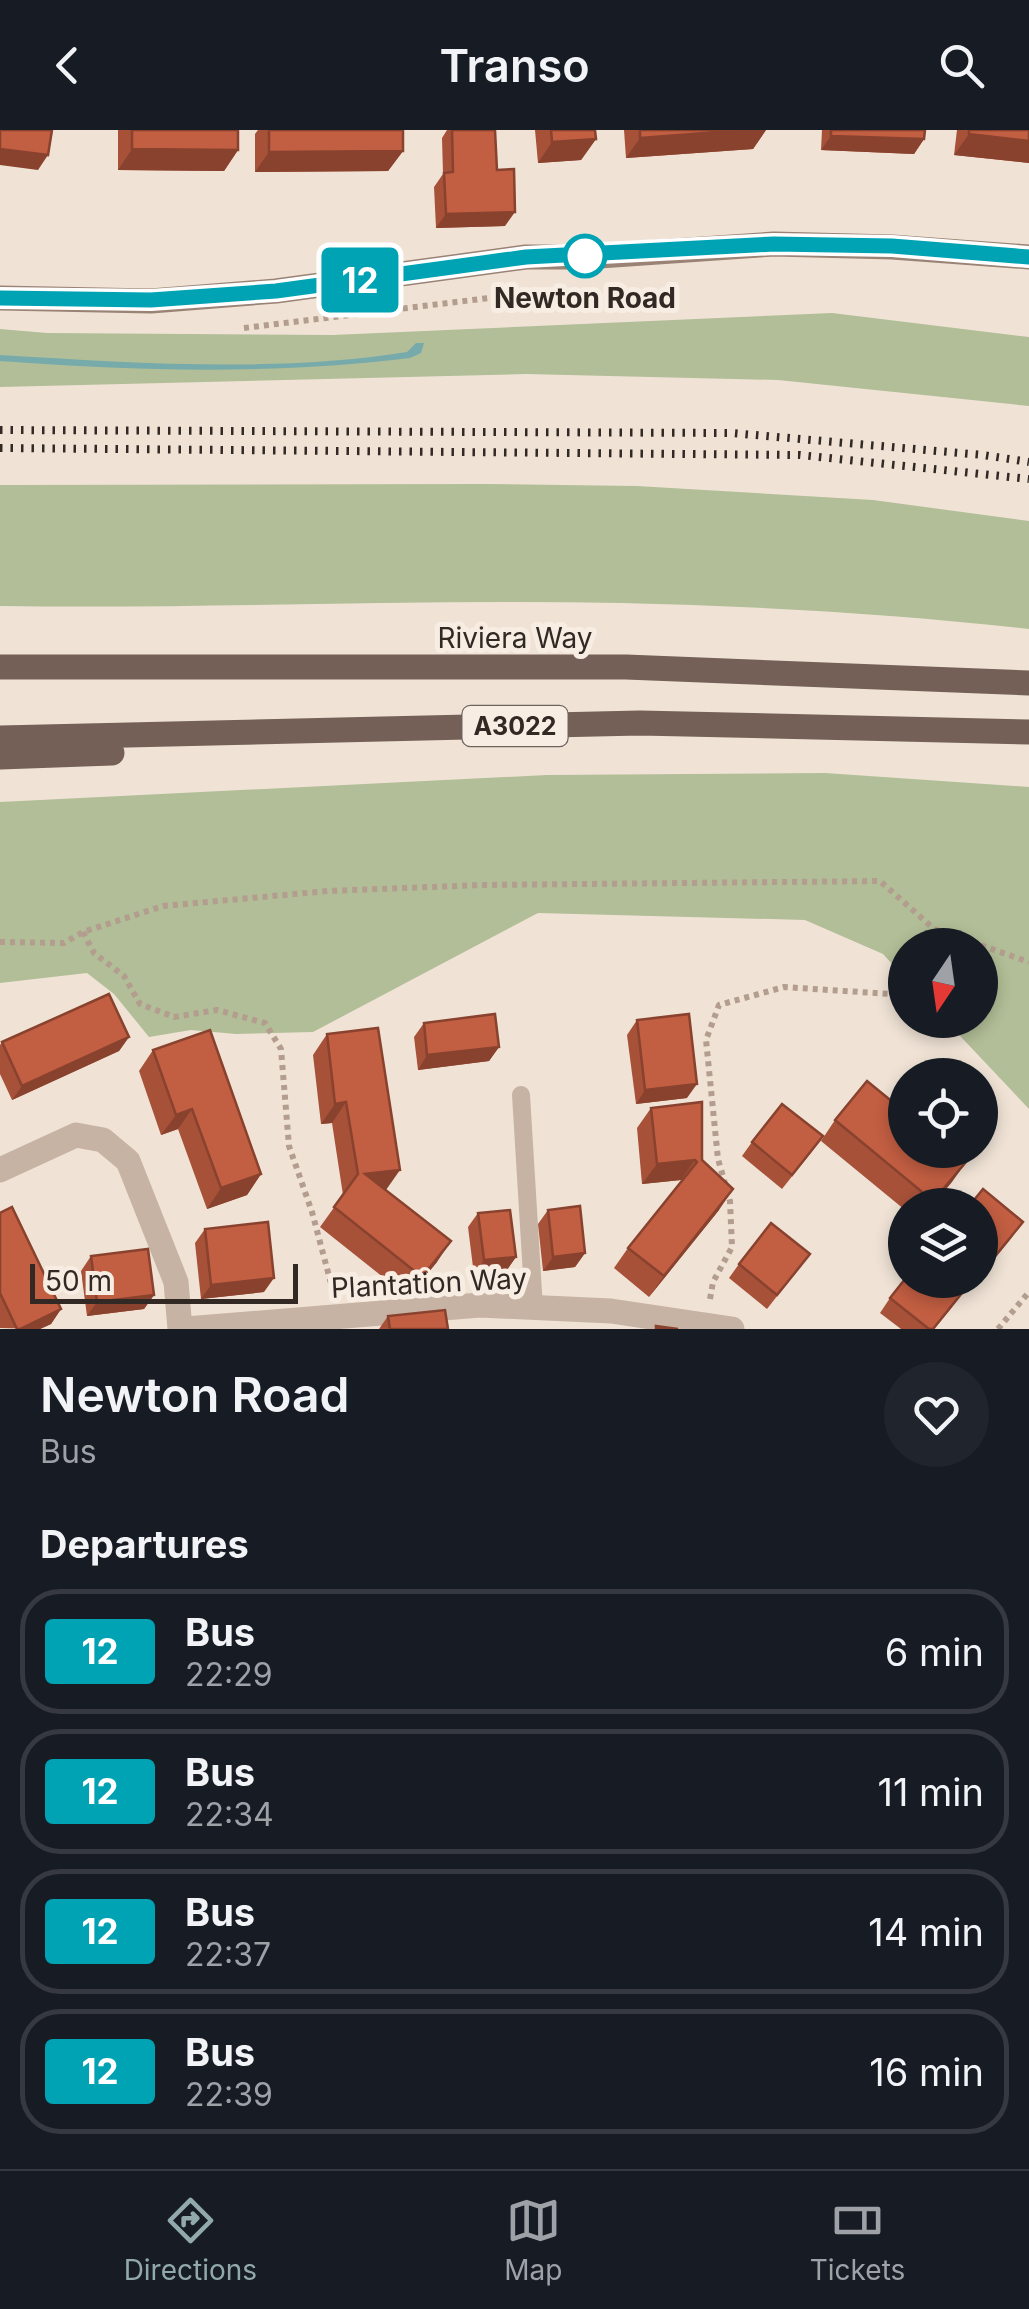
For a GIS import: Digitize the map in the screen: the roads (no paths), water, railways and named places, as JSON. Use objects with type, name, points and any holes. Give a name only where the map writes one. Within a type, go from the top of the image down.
[{"type":"main road","name":"Riviera Way","points":[[0,667],[626,668],[1029,684]]},
{"type":"main road","name":"A3022","points":[[0,738],[660,724],[1029,732]]},
{"type":"main road","points":[[0,756],[138,752],[361,730]]},
{"type":"street","points":[[0,298],[169,299],[276,291],[526,257],[774,244],[892,246],[1029,257]]},
{"type":"street","points":[[0,1170],[76,1136],[103,1140],[128,1161],[176,1282],[183,1329]]},
{"type":"street","name":"Plantation Way","points":[[183,1329],[480,1305],[611,1311],[732,1329]]},
{"type":"lane","points":[[520,1094],[534,1308]]},
{"type":"water","points":[[416,343],[424,343],[421,353],[410,358],[307,367],[154,369],[0,361],[0,355],[204,364],[306,362],[407,352]]},
{"type":"railway","points":[[0,430],[732,433],[1029,462]]},
{"type":"railway","points":[[0,448],[800,455],[1029,479]]},
{"type":"place","name":"Newton Road","points":[[585,256]]}]
